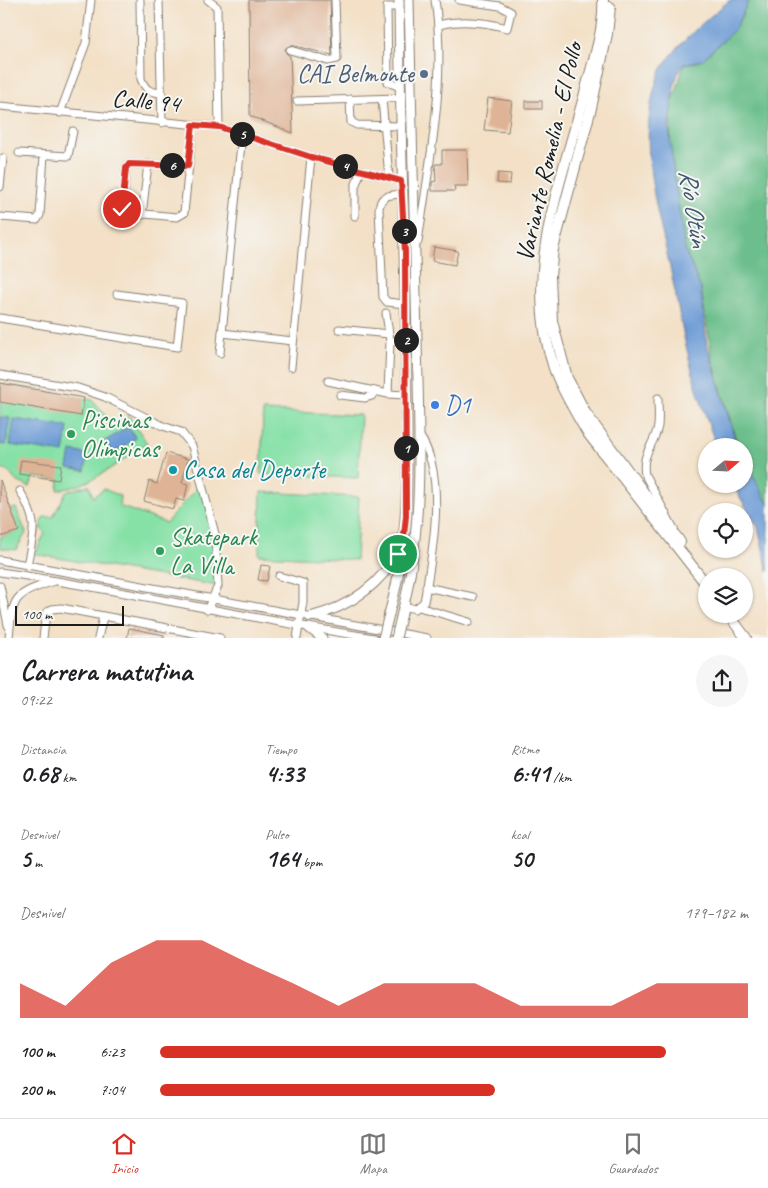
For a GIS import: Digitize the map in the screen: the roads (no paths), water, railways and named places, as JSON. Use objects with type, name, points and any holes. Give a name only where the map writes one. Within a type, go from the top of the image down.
[{"type":"highway","name":"Variante Romelia - El Pollo","points":[[604,0],[603,15],[594,56],[544,246],[541,279],[545,332],[554,369],[572,407],[587,432],[673,544],[694,567]]},
{"type":"highway","name":"Variante Romelia - El Pollo","points":[[609,0],[607,34],[591,108],[553,249],[550,276],[552,320],[567,378],[582,408],[597,433],[678,539],[698,573]]},
{"type":"highway","points":[[735,623],[746,638]]},
{"type":"main road","points":[[396,638],[416,547],[419,436],[409,0]]},
{"type":"main road","points":[[383,638],[400,566],[406,516],[406,341],[401,181],[399,3]]},
{"type":"main road","points":[[306,616],[342,606],[369,588],[385,572],[403,545]]},
{"type":"main road","points":[[309,628],[322,638]]},
{"type":"street","points":[[60,113],[86,43],[91,0]]},
{"type":"street","points":[[140,0],[141,79],[145,89],[151,92],[162,93]]},
{"type":"street","points":[[159,0],[162,123]]},
{"type":"street","points":[[208,0],[217,7],[219,127]]},
{"type":"street","points":[[290,50],[328,61],[338,58],[335,0]]},
{"type":"street","points":[[416,253],[437,94],[439,25],[435,0]]},
{"type":"street","points":[[439,25],[452,21],[487,23],[507,28],[511,12],[500,6],[459,0]]},
{"type":"street","points":[[399,3],[387,4],[388,82],[400,87]]},
{"type":"street","points":[[297,102],[400,98]]},
{"type":"street","points":[[350,99],[351,122],[357,125],[400,126]]},
{"type":"street","points":[[382,99],[389,177]]},
{"type":"street","name":"Calle 94","points":[[0,106],[219,127],[311,157],[401,181]]},
{"type":"street","points":[[188,166],[129,164],[125,176],[123,212],[142,215],[181,216],[184,213],[193,125]]},
{"type":"street","points":[[19,152],[68,156],[73,131]]},
{"type":"street","points":[[220,353],[242,134]]},
{"type":"street","points":[[0,217],[38,220],[40,215],[44,154]]},
{"type":"street","points":[[291,367],[311,157]]},
{"type":"street","points":[[0,187],[3,158]]},
{"type":"street","points":[[142,215],[148,164]]},
{"type":"street","points":[[355,216],[355,187],[361,170]]},
{"type":"street","points":[[402,194],[383,198],[380,201],[379,209],[384,297],[387,302],[405,304]]},
{"type":"street","points":[[0,318],[177,347],[182,303],[117,294]]},
{"type":"street","points":[[386,314],[390,338],[388,394]]},
{"type":"street","points":[[339,329],[406,341]]},
{"type":"street","points":[[222,333],[293,341]]},
{"type":"street","points":[[0,375],[78,388],[105,397],[163,426],[181,432],[186,437],[192,446],[214,534],[218,586],[208,610]]},
{"type":"street","points":[[328,381],[388,394],[406,395]]},
{"type":"street","points":[[340,395],[365,398],[372,396],[375,391]]},
{"type":"street","points":[[658,398],[658,426],[651,446],[644,458],[645,475],[672,523],[678,539]]},
{"type":"street","points":[[404,606],[411,610],[419,607],[424,602],[434,535],[434,475],[427,447],[419,436]]},
{"type":"street","points":[[20,491],[34,520],[34,534],[27,565]]},
{"type":"street","points":[[0,560],[427,638]]},
{"type":"street","points":[[0,572],[57,580],[208,610],[374,638]]},
{"type":"street","points":[[280,576],[303,583],[306,616],[299,626],[297,638]]},
{"type":"street","points":[[9,638],[12,606],[15,600],[25,592],[57,580]]},
{"type":"street","points":[[0,586],[9,638]]},
{"type":"street","points":[[426,587],[473,597]]},
{"type":"street","points":[[419,607],[469,622]]},
{"type":"street","points":[[44,638],[46,613],[52,609],[61,608],[220,638]]},
{"type":"street","points":[[98,638],[103,617]]},
{"type":"water","name":"Río Otún","points":[[730,0],[749,0],[735,29],[702,60],[684,64],[678,73],[674,87],[669,128],[685,250],[701,289],[707,344],[735,438],[713,438],[700,399],[683,332],[654,196],[648,148],[652,100],[658,77],[679,46],[711,15]]},
{"type":"water","points":[[0,417],[10,418],[6,445],[0,444]]},
{"type":"water","points":[[14,419],[68,427],[64,453],[10,445]]},
{"type":"water","points":[[128,427],[136,438],[113,453],[105,441]]},
{"type":"water","points":[[71,451],[88,454],[85,471],[68,468]]},
{"type":"water","points":[[753,475],[768,504],[768,572],[758,527],[753,519],[753,503],[743,503],[737,493],[753,493]]},
{"type":"place","name":"CAI Belmonte","points":[[424,74]]},
{"type":"place","name":"D1","points":[[435,405]]},
{"type":"place","name":"Piscinas Olímpicas","points":[[71,434]]},
{"type":"place","name":"Casa del Deporte","points":[[173,470]]},
{"type":"place","name":"Skatepark La Villa","points":[[160,551]]}]
